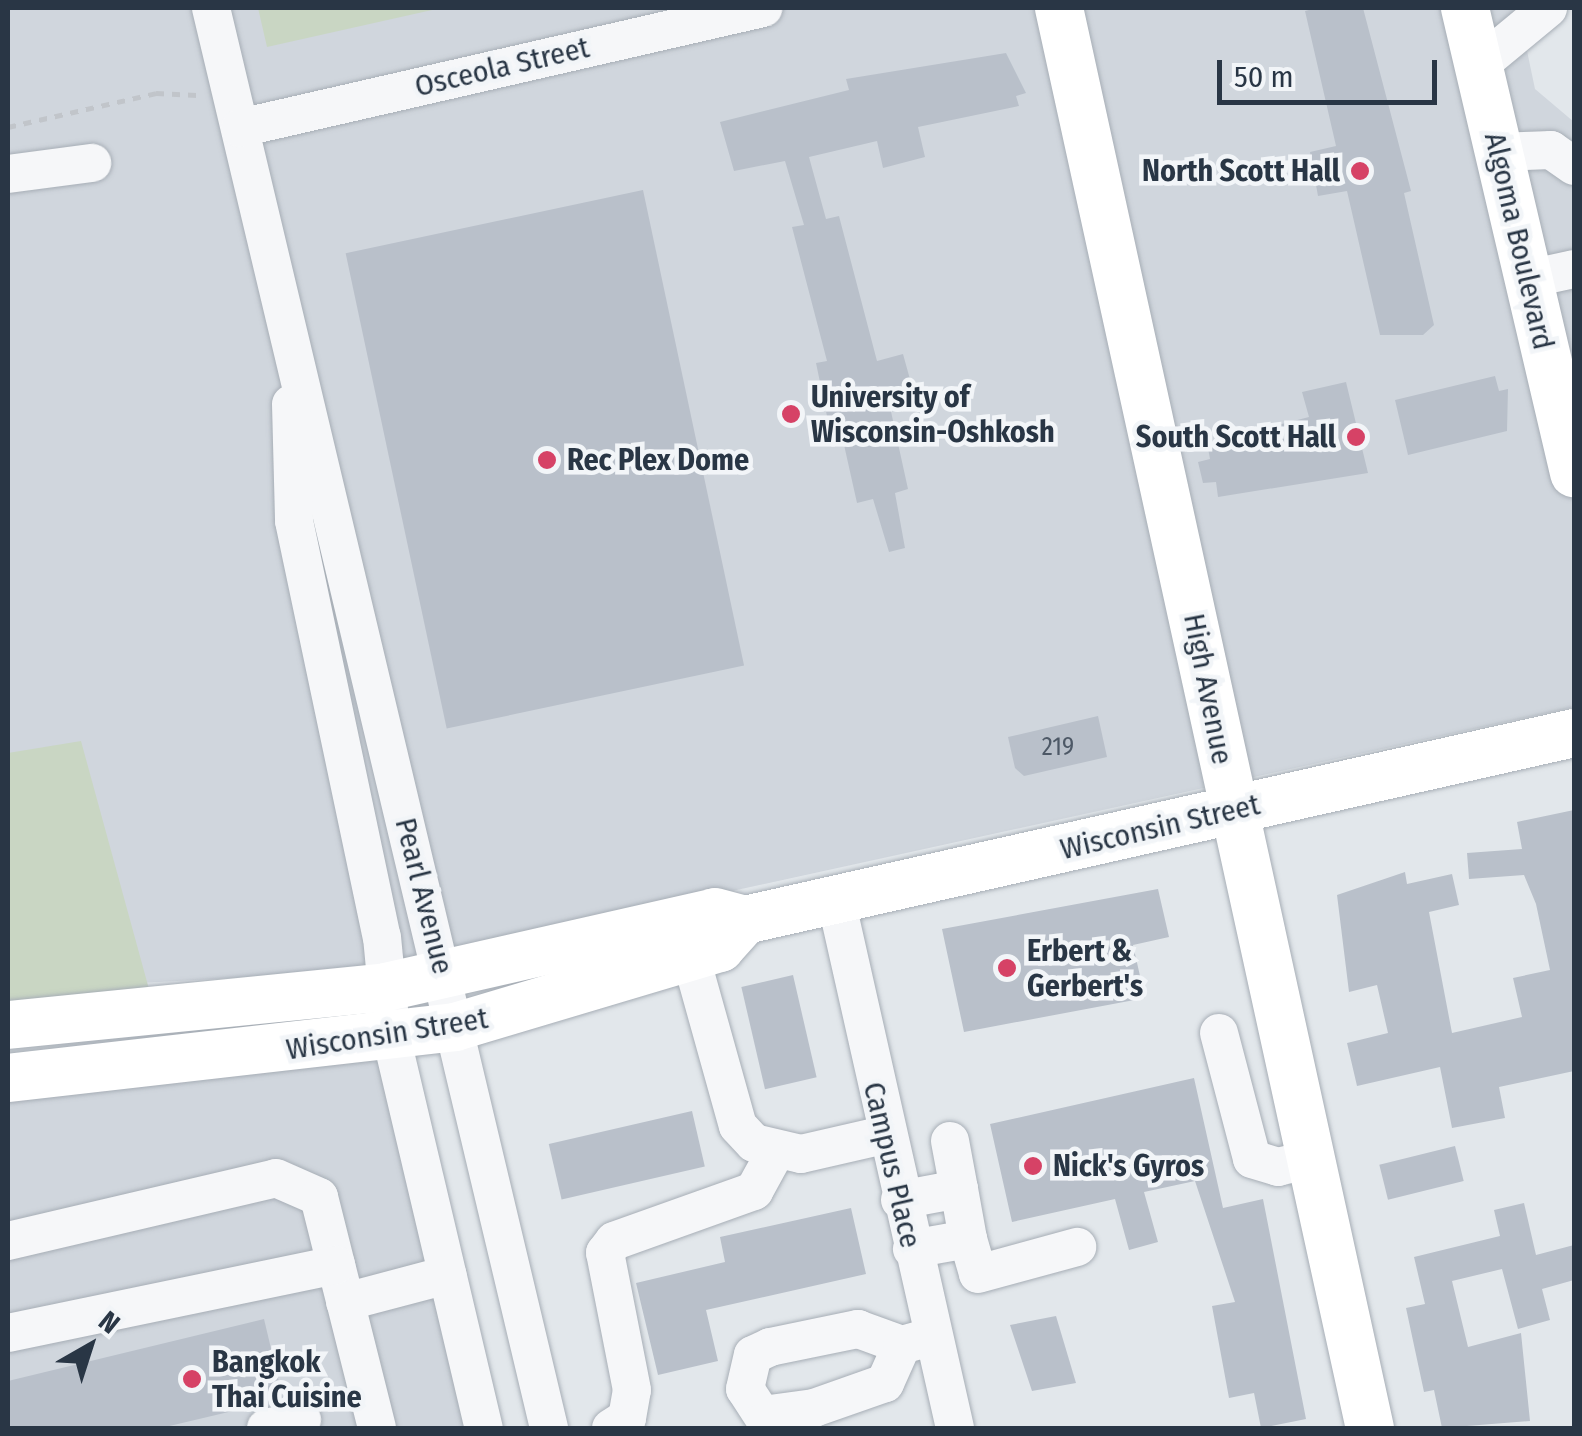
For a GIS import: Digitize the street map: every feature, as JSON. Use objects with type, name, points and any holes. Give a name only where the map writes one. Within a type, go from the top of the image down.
[{"type":"main road","name":"High Avenue","points":[[1059,8],[1230,811],[1370,1428]]},
{"type":"main road","name":"Algoma Boulevard","points":[[1464,8],[1574,474]]},
{"type":"main road","name":"Wisconsin Street","points":[[8,1025],[386,986],[715,912],[745,920],[1574,733]]},
{"type":"main road","name":"Wisconsin Street","points":[[8,1078],[392,1040],[455,1027],[720,948],[745,920]]},
{"type":"street","name":"Pearl Avenue","points":[[211,8],[292,366],[444,974],[549,1428]]},
{"type":"street","name":"Osceola Street","points":[[240,128],[763,8]]},
{"type":"street","points":[[1478,66],[1548,8]]},
{"type":"street","points":[[1498,152],[1551,150],[1574,166]]},
{"type":"street","points":[[8,174],[92,163]]},
{"type":"street","points":[[1528,279],[1574,269]]},
{"type":"street","name":"Pearl Avenue","points":[[292,366],[294,522],[386,986],[392,1040],[484,1428]]},
{"type":"street","name":"Campus Place","points":[[836,900],[884,1136],[912,1249],[918,1341],[955,1428]]},
{"type":"street","points":[[690,958],[738,1126],[776,1151],[884,1136]]},
{"type":"street","points":[[1220,1033],[1252,1159],[1278,1166],[1309,1158]]},
{"type":"street","points":[[950,1142],[978,1274],[1077,1247]]},
{"type":"street","points":[[611,1428],[627,1418],[632,1390],[605,1253],[614,1241],[754,1191],[776,1151]]},
{"type":"street","points":[[8,1241],[276,1178],[319,1197],[377,1428]]},
{"type":"street","points":[[900,1200],[958,1189]]},
{"type":"street","points":[[912,1249],[968,1239]]},
{"type":"street","points":[[8,1334],[336,1265]]},
{"type":"street","points":[[346,1302],[447,1276]]},
{"type":"path","points":[[8,126],[156,93],[205,95]]},
{"type":"shaded area","name":"University of Wisconsin-Oshkosh","points":[[8,8],[1518,8],[1535,89],[1574,122],[1574,707],[490,944],[326,973],[8,990]]},
{"type":"shaded area","points":[[392,1040],[484,1428],[8,1428],[8,1078]]},
{"type":"green space","points":[[258,8],[441,8],[267,47]]},
{"type":"green space","points":[[81,741],[155,1011],[8,1025],[8,753]]},
{"type":"building","name":"North Scott Hall","points":[[1363,8],[1411,191],[1404,193],[1434,325],[1423,335],[1380,335],[1347,191],[1318,196],[1310,152],[1336,146],[1305,11]]},
{"type":"building","points":[[1006,53],[1026,93],[1016,96],[1019,106],[918,127],[925,157],[883,168],[877,141],[809,157],[826,219],[839,216],[877,361],[903,354],[916,401],[890,407],[908,489],[895,493],[905,548],[889,552],[873,499],[857,503],[838,418],[828,421],[816,363],[827,361],[792,227],[804,225],[785,161],[734,171],[720,122],[849,90],[846,79]]},
{"type":"building","name":"Rec Plex Dome","points":[[643,190],[744,665],[447,729],[346,253]]},
{"type":"building","points":[[1495,376],[1499,391],[1508,389],[1507,431],[1408,455],[1395,400]]},
{"type":"building","points":[[1346,382],[1368,473],[1218,497],[1216,482],[1203,483],[1198,462],[1210,459],[1207,443],[1309,417],[1302,392]]},
{"type":"building","points":[[1098,716],[1107,757],[1024,776],[1015,768],[1008,737]]},
{"type":"building","points":[[1574,810],[1574,1071],[1499,1087],[1505,1118],[1452,1128],[1440,1067],[1357,1086],[1347,1043],[1388,1033],[1377,985],[1349,992],[1337,895],[1405,872],[1407,884],[1452,874],[1459,905],[1429,912],[1452,1033],[1522,1017],[1513,978],[1550,970],[1536,904],[1524,875],[1469,879],[1467,853],[1522,849],[1517,822]]},
{"type":"building","points":[[1158,889],[1169,937],[1133,945],[1145,998],[964,1032],[942,929]]},
{"type":"building","points":[[793,975],[817,1077],[765,1089],[741,987]]},
{"type":"building","points":[[1194,1078],[1223,1208],[1263,1199],[1306,1419],[1261,1428],[1254,1393],[1229,1398],[1212,1306],[1235,1302],[1195,1181],[1144,1192],[1158,1242],[1129,1250],[1115,1199],[1012,1222],[990,1124]]},
{"type":"building","points":[[692,1111],[705,1167],[562,1200],[549,1144]]},
{"type":"building","points":[[1455,1146],[1464,1181],[1388,1200],[1379,1165]]},
{"type":"building","points":[[1524,1203],[1536,1255],[1574,1245],[1574,1280],[1542,1289],[1550,1320],[1518,1329],[1502,1269],[1452,1281],[1468,1347],[1521,1333],[1530,1421],[1442,1428],[1434,1390],[1424,1392],[1406,1308],[1425,1304],[1414,1257],[1500,1236],[1494,1210]]},
{"type":"building","points":[[851,1208],[866,1274],[706,1310],[718,1361],[658,1375],[636,1283],[725,1262],[720,1237]]},
{"type":"building","points":[[1056,1316],[1076,1383],[1032,1391],[1010,1325]]},
{"type":"building","points":[[264,1319],[283,1399],[161,1428],[8,1428],[8,1381]]},
{"type":"place","name":"North Scott Hall","points":[[1360,171]]},
{"type":"place","name":"University of Wisconsin-Oshkosh","points":[[791,414]]},
{"type":"place","name":"South Scott Hall","points":[[1356,437]]},
{"type":"place","name":"Rec Plex Dome","points":[[547,460]]},
{"type":"place","name":"Erbert & Gerbert's","points":[[1007,968]]},
{"type":"place","name":"Nick's Gyros","points":[[1033,1166]]},
{"type":"place","name":"Bangkok Thai Cuisine","points":[[192,1379]]}]
